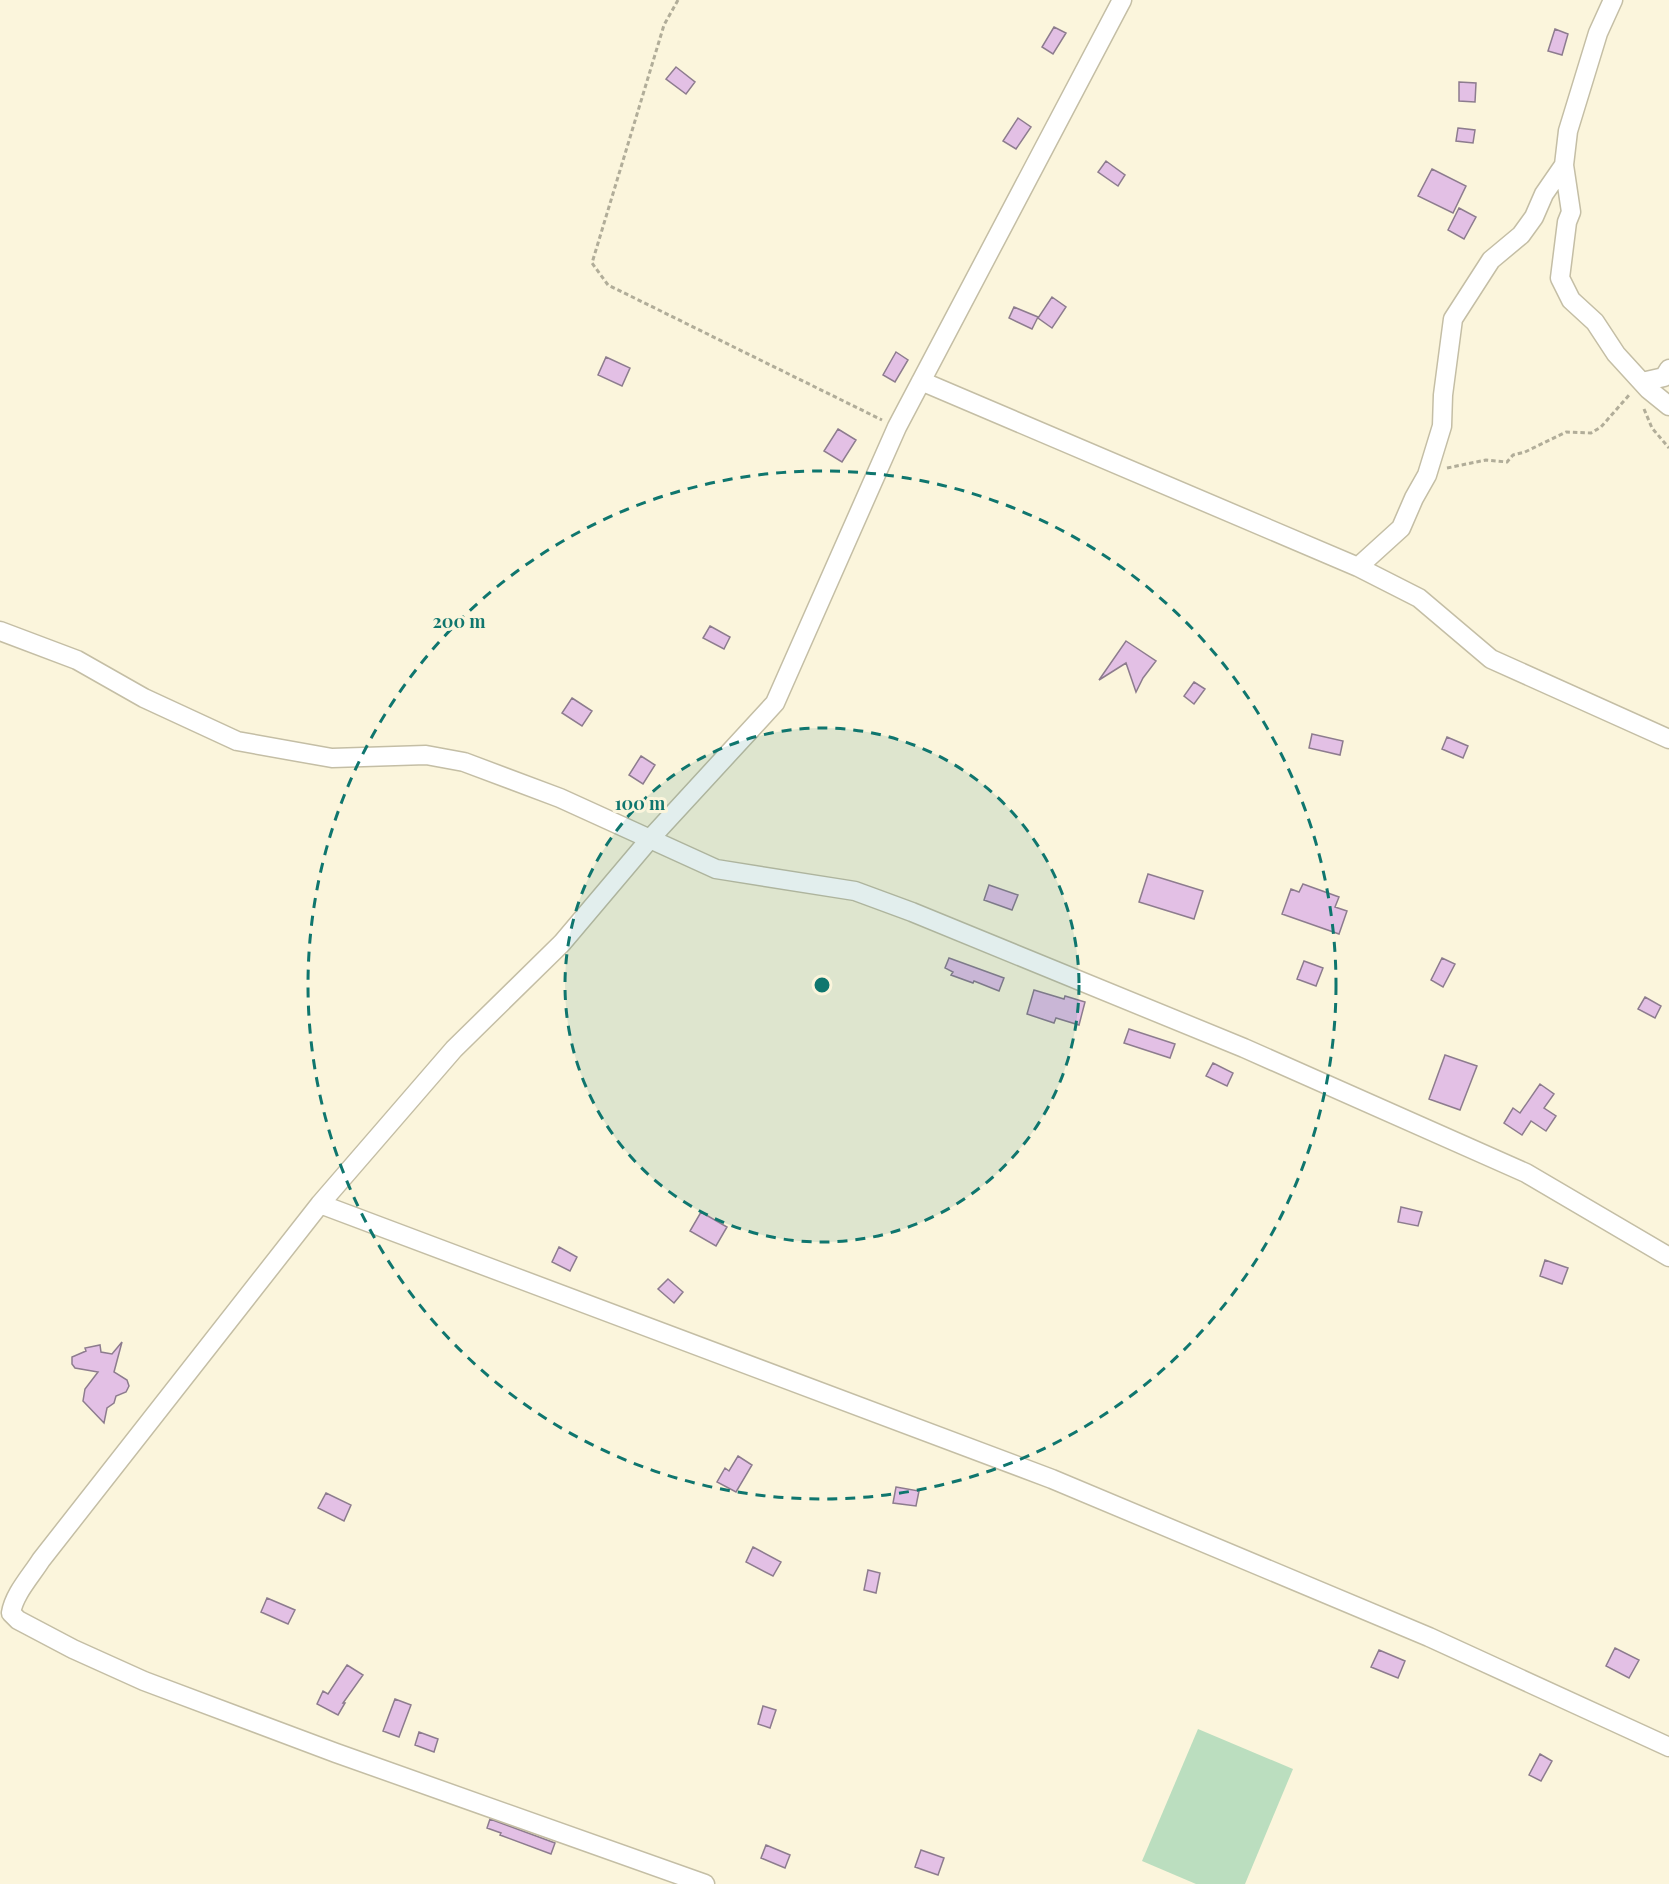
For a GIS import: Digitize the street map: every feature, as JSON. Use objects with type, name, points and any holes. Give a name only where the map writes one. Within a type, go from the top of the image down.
[{"type":"street","points":[[705,1884],[144,1682],[73,1649],[11,1614],[18,1595],[41,1560],[320,1204],[454,1048],[562,943],[649,840],[775,703],[897,427],[1122,0]]},
{"type":"street","points":[[1613,0],[1598,33],[1568,131],[1564,165],[1571,212],[1567,222],[1560,278],[1571,300],[1594,322],[1616,354],[1669,406]]},
{"type":"street","points":[[1358,567],[1401,528],[1427,475],[1442,426],[1443,395],[1453,319],[1491,260],[1521,235],[1534,217],[1544,194],[1564,165]]},
{"type":"street","points":[[1642,382],[1664,377],[1669,369]]},
{"type":"street","points":[[921,381],[1358,567],[1419,598],[1491,659],[1669,739]]},
{"type":"street","points":[[0,632],[77,660],[144,698],[237,741],[332,758],[426,755],[464,762],[561,798],[716,869],[855,891],[912,912],[1244,1048],[1526,1173],[1669,1257]]},
{"type":"street","points":[[320,1204],[1052,1479],[1429,1637],[1669,1747]]},
{"type":"path","points":[[678,0],[664,26],[592,263],[608,285],[897,427]]},
{"type":"path","points":[[1427,475],[1454,466],[1486,460],[1507,462],[1513,454],[1525,452],[1566,432],[1591,434],[1601,427],[1642,382]]},
{"type":"path","points":[[1625,399],[1633,401]]},
{"type":"path","points":[[1641,403],[1652,428],[1669,448]]},
{"type":"green space","points":[[1198,1729],[1293,1769],[1245,1884],[1196,1884],[1142,1861]]},
{"type":"building","points":[[1054,27],[1066,33],[1053,54],[1042,47]]},
{"type":"building","points":[[1555,29],[1568,34],[1562,55],[1548,51]]},
{"type":"building","points":[[676,67],[695,82],[686,94],[666,79]]},
{"type":"building","points":[[1459,82],[1476,83],[1475,102],[1459,101]]},
{"type":"building","points":[[1018,118],[1031,127],[1016,149],[1003,141]]},
{"type":"building","points":[[1458,128],[1475,130],[1473,143],[1456,141]]},
{"type":"building","points":[[1106,161],[1125,175],[1118,186],[1098,172]]},
{"type":"building","points":[[1432,169],[1466,186],[1453,213],[1418,196]]},
{"type":"building","points":[[1459,208],[1476,217],[1464,239],[1448,230]]},
{"type":"building","points":[[1052,297],[1066,307],[1052,328],[1038,318]]},
{"type":"building","points":[[1014,307],[1038,317],[1032,329],[1009,318]]},
{"type":"building","points":[[896,352],[908,360],[895,382],[883,375]]},
{"type":"building","points":[[606,357],[630,368],[622,386],[598,375]]},
{"type":"building","points":[[838,429],[856,440],[842,462],[824,451]]},
{"type":"building","points":[[710,626],[730,637],[724,649],[703,638]]},
{"type":"building","points":[[1126,641],[1156,661],[1136,692],[1126,663],[1099,680]]},
{"type":"building","points":[[1194,682],[1205,689],[1194,704],[1184,696]]},
{"type":"building","points":[[572,698],[592,711],[582,726],[562,713]]},
{"type":"building","points":[[1312,734],[1343,741],[1340,755],[1309,748]]},
{"type":"building","points":[[1447,737],[1468,746],[1463,758],[1442,749]]},
{"type":"building","points":[[641,756],[655,765],[643,784],[629,775]]},
{"type":"building","points":[[1148,874],[1203,891],[1194,919],[1139,902]]},
{"type":"building","points":[[1303,884],[1339,897],[1335,907],[1347,911],[1339,934],[1282,914],[1291,889],[1299,892]]},
{"type":"building","points":[[989,885],[1018,895],[1012,910],[984,900]]},
{"type":"building","points":[[949,958],[1004,978],[999,991],[951,975],[953,972],[945,968]]},
{"type":"building","points":[[1442,958],[1455,964],[1443,987],[1431,980]]},
{"type":"building","points":[[1304,961],[1323,968],[1316,986],[1297,979]]},
{"type":"building","points":[[1034,990],[1064,999],[1065,996],[1085,1002],[1079,1025],[1056,1018],[1054,1023],[1027,1014]]},
{"type":"building","points":[[1645,997],[1661,1006],[1655,1018],[1638,1009]]},
{"type":"building","points":[[1129,1029],[1175,1044],[1170,1058],[1124,1043]]},
{"type":"building","points":[[1445,1055],[1477,1066],[1460,1110],[1429,1099]]},
{"type":"building","points":[[1213,1063],[1233,1073],[1227,1086],[1206,1076]]},
{"type":"building","points":[[1540,1084],[1554,1094],[1544,1108],[1556,1116],[1546,1131],[1531,1121],[1522,1135],[1504,1123],[1513,1108],[1520,1113]]},
{"type":"building","points":[[1401,1207],[1422,1212],[1418,1226],[1398,1222]]},
{"type":"building","points":[[701,1212],[727,1227],[716,1246],[690,1231]]},
{"type":"building","points":[[559,1247],[577,1257],[570,1271],[552,1262]]},
{"type":"building","points":[[1545,1260],[1568,1268],[1562,1284],[1540,1276]]},
{"type":"building","points":[[668,1279],[683,1292],[674,1303],[658,1289]]},
{"type":"building","points":[[122,1342],[114,1372],[127,1380],[129,1386],[126,1392],[116,1396],[114,1403],[107,1408],[104,1423],[83,1401],[85,1389],[98,1372],[75,1368],[72,1364],[72,1357],[86,1351],[85,1348],[100,1345],[101,1352],[112,1354]]},
{"type":"building","points":[[738,1456],[752,1465],[736,1492],[717,1482],[725,1468],[729,1471]]},
{"type":"building","points":[[896,1487],[919,1491],[916,1506],[893,1503]]},
{"type":"building","points":[[326,1493],[351,1505],[344,1521],[318,1508]]},
{"type":"building","points":[[753,1547],[781,1562],[773,1576],[746,1562]]},
{"type":"building","points":[[868,1570],[880,1573],[876,1593],[864,1590]]},
{"type":"building","points":[[267,1598],[295,1610],[288,1624],[261,1612]]},
{"type":"building","points":[[1615,1648],[1639,1660],[1629,1678],[1606,1666]]},
{"type":"building","points":[[1379,1650],[1405,1661],[1398,1678],[1371,1667]]},
{"type":"building","points":[[347,1665],[363,1675],[343,1703],[345,1703],[338,1715],[317,1704],[323,1691],[328,1694]]},
{"type":"building","points":[[395,1699],[411,1705],[399,1737],[383,1731]]},
{"type":"building","points":[[763,1706],[776,1710],[770,1728],[758,1724]]},
{"type":"building","points":[[419,1732],[438,1739],[434,1752],[415,1745]]},
{"type":"building","points":[[1540,1754],[1552,1761],[1541,1781],[1529,1775]]},
{"type":"building","points":[[490,1819],[555,1843],[551,1854],[487,1828]]},
{"type":"building","points":[[766,1845],[790,1855],[785,1868],[761,1858]]},
{"type":"building","points":[[921,1850],[944,1858],[938,1875],[915,1867]]}]
